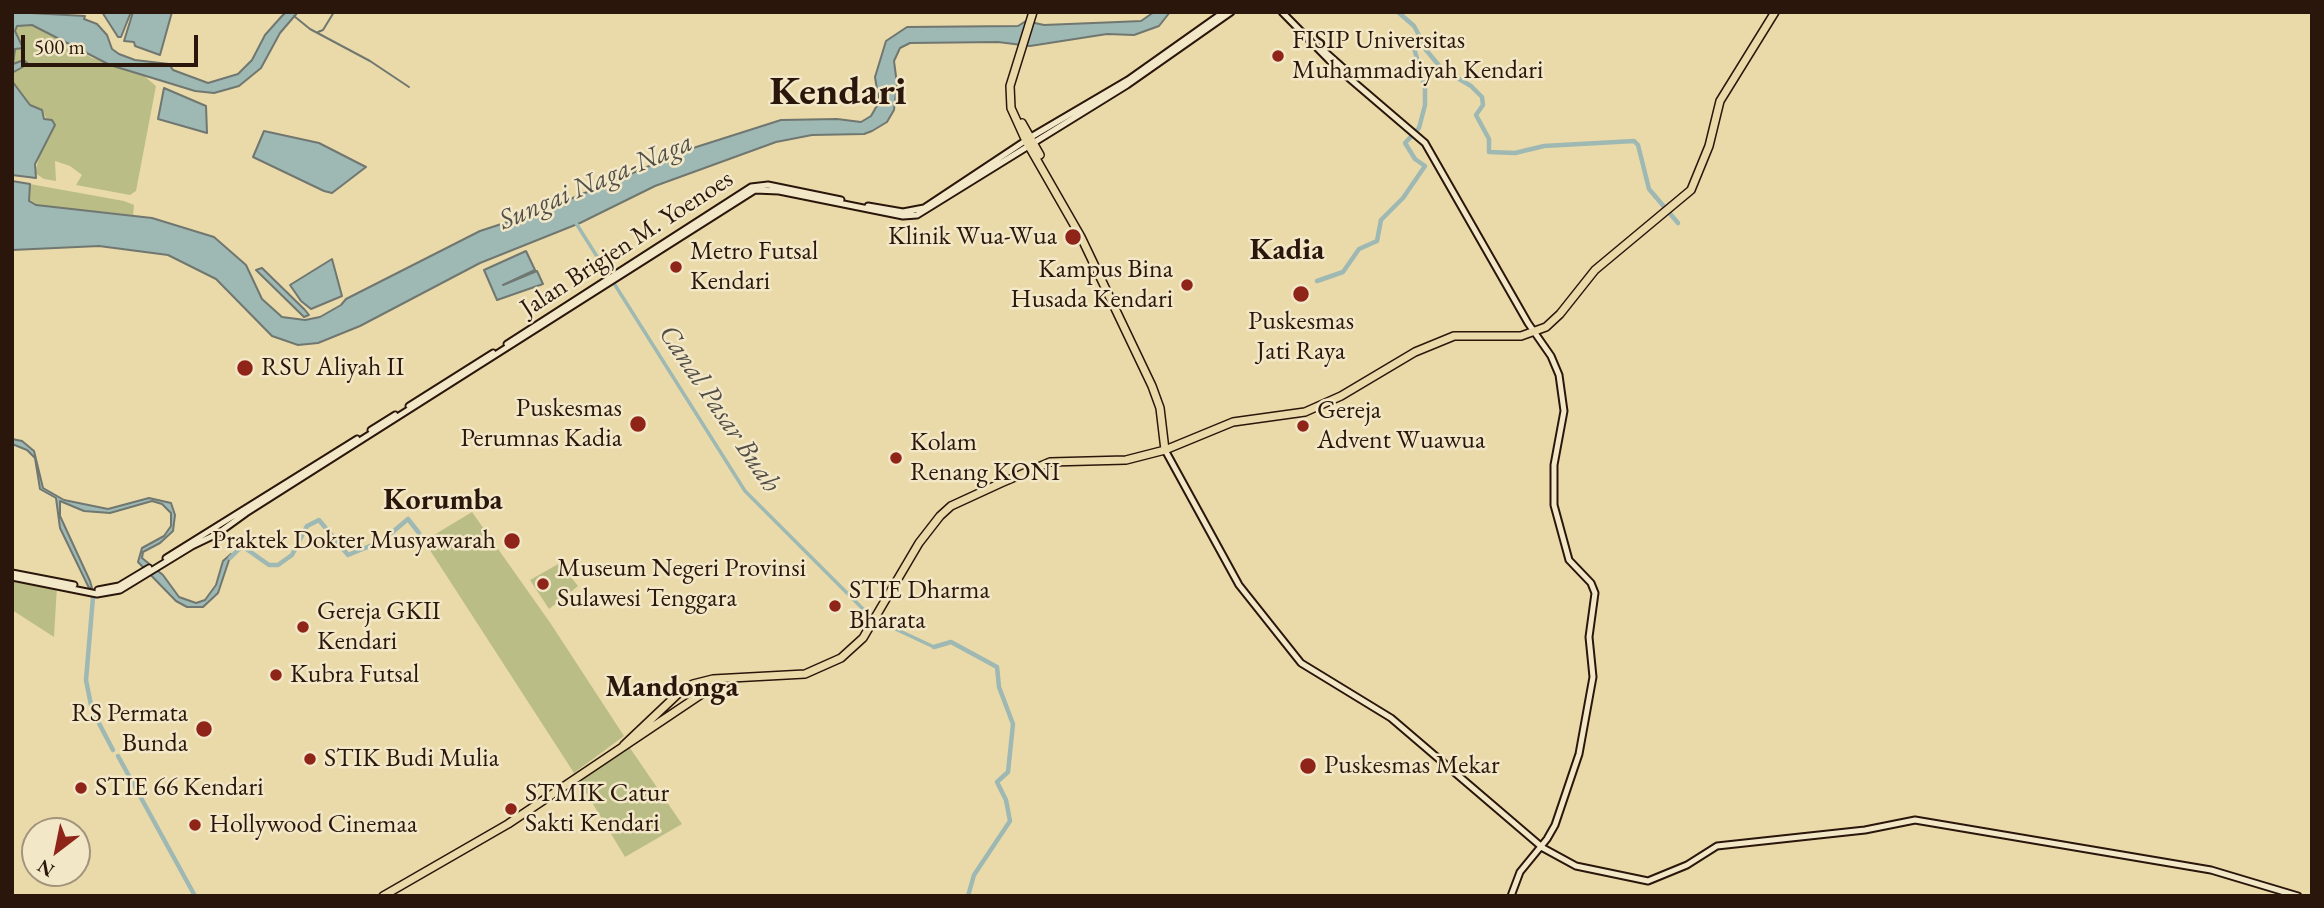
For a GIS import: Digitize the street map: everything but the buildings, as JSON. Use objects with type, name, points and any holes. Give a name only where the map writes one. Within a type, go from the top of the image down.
[{"type":"highway","points":[[622,747],[681,691],[716,682],[794,676],[823,668],[853,649],[875,619],[919,543],[951,506],[1050,462],[1109,462],[1166,448],[1226,422],[1305,412],[1409,354],[1459,335],[1511,336],[1534,331],[1558,313],[1608,253],[1667,209],[1693,180],[1705,151],[1713,110],[1720,93],[1773,12]]},
{"type":"highway","points":[[1034,16],[1009,90],[1011,108],[1081,237],[1152,386],[1160,408],[1166,448]]},
{"type":"highway","points":[[383,896],[502,828],[716,682]]},
{"type":"main road","points":[[1030,142],[1128,80],[1224,12]]},
{"type":"main road","points":[[1030,142],[1142,75],[1231,12]]},
{"type":"main road","points":[[1284,12],[1335,66],[1415,131],[1427,147],[1534,331],[1552,356],[1563,384],[1565,410],[1555,471],[1557,520],[1572,561],[1593,582],[1599,600],[1592,637],[1596,684],[1584,742],[1570,785],[1543,846],[1523,871],[1513,896]]},
{"type":"main road","name":"Jalan Brigjen M. Yoenoes","points":[[12,575],[95,592],[120,590],[613,279],[751,187],[768,185],[820,198],[908,212],[924,208],[947,195],[1030,142]]},
{"type":"main road","points":[[1166,448],[1239,585],[1301,663],[1391,718],[1511,822],[1563,860],[1583,869],[1648,881],[1687,865],[1717,846],[1865,830],[1914,820],[2211,870],[2298,896]]},
{"type":"green space","points":[[32,25],[92,58],[143,75],[156,86],[136,191],[130,195],[76,185],[82,175],[70,166],[55,161],[56,181],[44,179],[35,173],[42,146],[52,130],[42,110],[30,105],[12,81],[12,73],[24,67],[13,64],[14,31],[17,26]]},
{"type":"green space","points":[[30,184],[124,201],[134,205],[133,215],[36,205],[29,201]]},
{"type":"green space","points":[[472,512],[551,624],[624,736],[574,773],[424,541]]},
{"type":"green space","points":[[560,563],[578,586],[549,609],[530,580]]},
{"type":"green space","points":[[12,578],[57,586],[54,637],[12,610]]},
{"type":"green space","points":[[630,748],[682,824],[625,857],[579,781]]},
{"type":"water","points":[[12,12],[85,16],[84,19],[97,24],[107,35],[112,49],[119,54],[135,60],[169,64],[173,70],[208,83],[238,74],[252,60],[265,35],[281,17],[286,12],[298,12],[280,33],[261,68],[239,86],[214,93],[195,91],[110,65],[32,25],[17,26],[15,31],[23,48],[15,49],[13,64],[24,60],[28,64],[12,73]]},
{"type":"water","points":[[102,12],[131,12],[121,37],[118,37]]},
{"type":"water","points":[[133,12],[172,12],[160,55],[135,46],[134,42],[124,41]]},
{"type":"water","points":[[1154,12],[1170,12],[1159,26],[1134,35],[1107,34],[1030,46],[998,42],[910,43],[900,48],[894,61],[897,84],[894,110],[887,122],[872,131],[864,134],[812,135],[776,142],[655,186],[580,223],[480,263],[360,326],[318,343],[298,345],[272,336],[216,279],[168,255],[99,246],[12,250],[12,181],[30,184],[29,201],[36,205],[152,218],[214,237],[246,265],[262,299],[282,317],[305,320],[320,317],[346,299],[480,231],[544,210],[690,149],[781,120],[837,119],[861,122],[871,116],[879,102],[875,77],[886,41],[907,27],[1018,26],[1026,21],[1044,25],[1141,21]]},
{"type":"water","points":[[12,81],[30,105],[42,110],[44,119],[52,120],[55,125],[35,164],[36,178],[12,175]]},
{"type":"water","points":[[164,88],[206,106],[207,133],[158,119]]},
{"type":"water","points":[[264,131],[319,143],[366,167],[332,193],[324,191],[253,157]]},
{"type":"water","points":[[526,251],[535,270],[503,285],[537,271],[543,284],[497,300],[484,270]]},
{"type":"water","points":[[332,259],[342,296],[311,309],[301,301],[290,285]]},
{"type":"water","points":[[262,268],[309,315],[304,317],[256,270]]},
{"type":"water","points":[[12,439],[22,441],[34,451],[43,488],[64,500],[108,509],[149,498],[171,503],[175,515],[173,531],[160,543],[143,552],[142,558],[163,575],[179,597],[196,603],[205,600],[216,585],[223,561],[231,554],[218,593],[203,607],[187,607],[176,601],[138,562],[142,548],[164,536],[171,526],[171,513],[162,504],[152,501],[110,513],[84,511],[60,501],[60,516],[90,581],[92,588],[89,588],[60,528],[56,498],[40,489],[35,458],[27,450],[12,444]]},
{"type":"waterway","points":[[318,32],[323,30],[334,12]]},
{"type":"waterway","points":[[1317,281],[1343,272],[1359,249],[1377,241],[1381,220],[1403,198],[1425,166],[1415,159],[1405,143],[1419,128],[1425,105],[1425,88],[1413,44],[1420,37],[1414,26],[1398,12]]},
{"type":"waterway","points":[[294,16],[310,29],[370,61],[409,87]]},
{"type":"waterway","points":[[1420,37],[1426,50],[1442,69],[1471,86],[1482,97],[1483,105],[1476,115],[1489,139],[1489,152],[1515,153],[1544,146],[1634,141],[1638,145],[1649,189],[1678,223]]},
{"type":"waterway","name":"Canal Pasar Buah","points":[[574,220],[745,491],[872,618],[934,647]]},
{"type":"waterway","points":[[230,558],[240,548],[245,548],[269,565],[278,565],[292,555],[307,526],[319,520],[348,555],[382,541],[408,519],[419,533]]},
{"type":"waterway","points":[[90,591],[93,597],[86,680],[92,710],[113,750]]},
{"type":"waterway","points":[[934,647],[951,642],[997,667],[999,687],[1013,724],[1008,772],[997,782],[1006,800],[1010,821],[974,875],[968,896]]},
{"type":"waterway","points":[[118,756],[195,896]]},
{"type":"place","name":"FISIP Universitas Muhammadiyah Kendari","points":[[1278,56]]},
{"type":"place","name":"Klinik Wua-Wua","points":[[1073,237]]},
{"type":"place","name":"Metro Futsal Kendari","points":[[676,267]]},
{"type":"place","name":"Kampus Bina Husada Kendari","points":[[1187,285]]},
{"type":"place","name":"Puskesmas Jati Raya","points":[[1301,294]]},
{"type":"place","name":"RSU Aliyah II","points":[[245,368]]},
{"type":"place","name":"Puskesmas Perumnas Kadia","points":[[638,424]]},
{"type":"place","name":"Gereja Advent Wuawua","points":[[1303,426]]},
{"type":"place","name":"Kolam Renang KONI","points":[[896,458]]},
{"type":"place","name":"Praktek Dokter Musyawarah","points":[[512,541]]},
{"type":"place","name":"Museum Negeri Provinsi Sulawesi Tenggara","points":[[543,584]]},
{"type":"place","name":"STIE Dharma Bharata","points":[[835,606]]},
{"type":"place","name":"Gereja GKII Kendari","points":[[303,627]]},
{"type":"place","name":"Kubra Futsal","points":[[276,675]]},
{"type":"place","name":"RS Permata Bunda","points":[[204,729]]},
{"type":"place","name":"STIK Budi Mulia","points":[[310,759]]},
{"type":"place","name":"Puskesmas Mekar","points":[[1308,766]]},
{"type":"place","name":"STIE 66 Kendari","points":[[81,788]]},
{"type":"place","name":"STMIK Catur Sakti Kendari","points":[[511,809]]},
{"type":"place","name":"Hollywood Cinemaa","points":[[195,825]]},
{"type":"district","name":"Kendari","points":[[838,93]]},
{"type":"district","name":"Kadia","points":[[1287,251]]},
{"type":"district","name":"Korumba","points":[[443,501]]},
{"type":"district","name":"Mandonga","points":[[672,688]]},
{"type":"water label","name":"Sungai Naga-Naga","points":[[596,182]]}]
